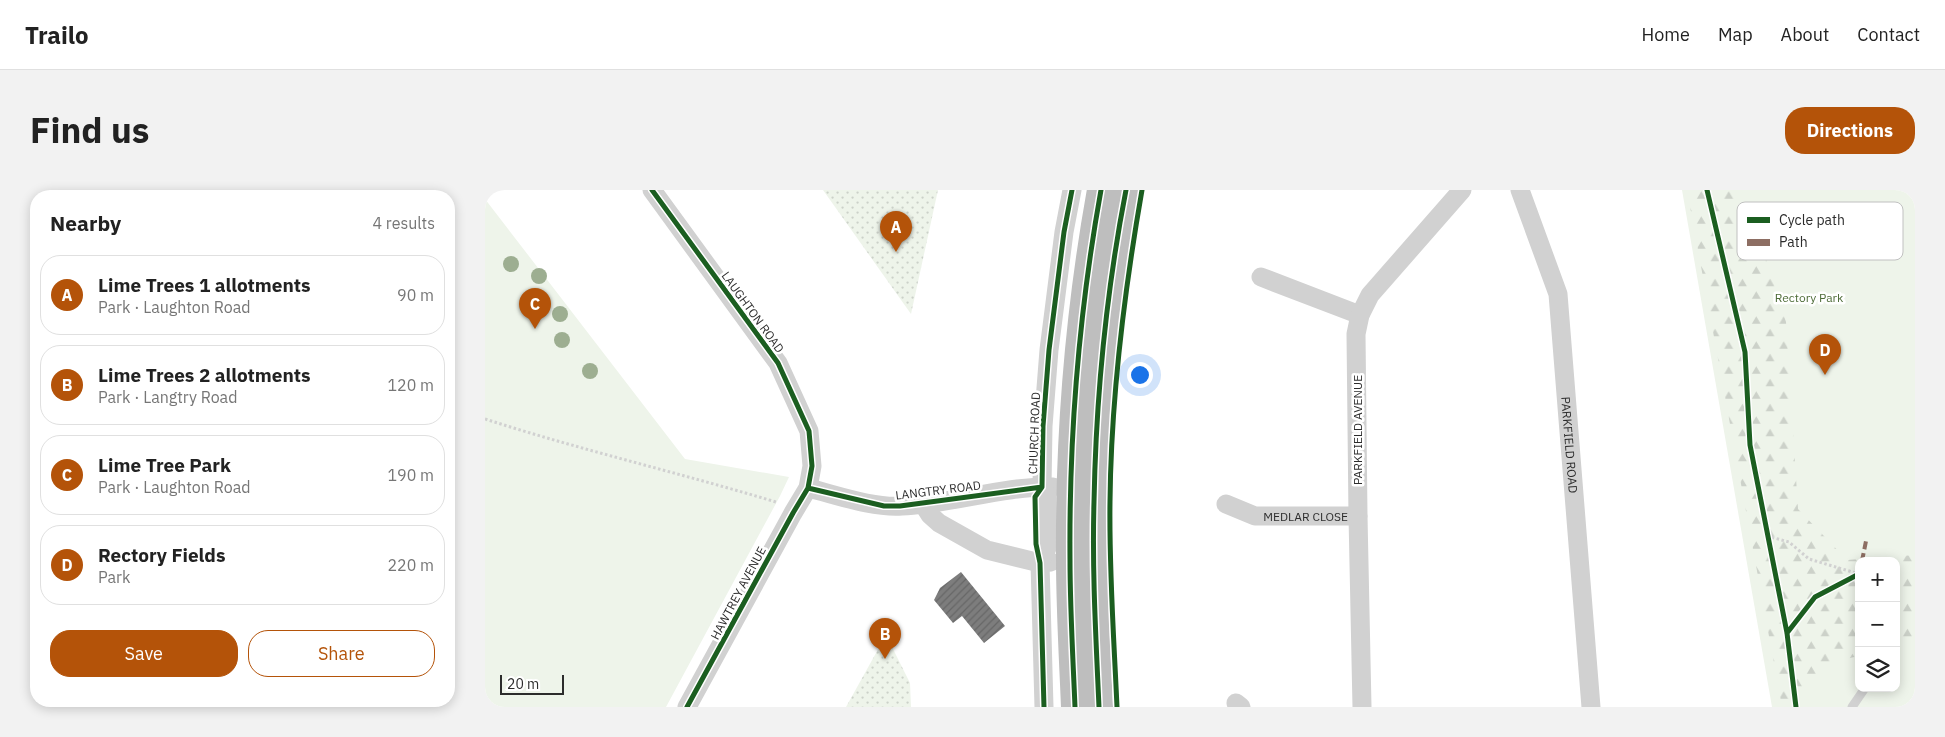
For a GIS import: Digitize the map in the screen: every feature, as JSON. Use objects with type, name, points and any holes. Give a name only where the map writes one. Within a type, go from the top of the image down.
[{"type":"highway","points":[[1075,707],[1070,560],[1073,427],[1079,353],[1093,237],[1101,190]]},
{"type":"highway","points":[[1099,707],[1094,558],[1097,429],[1109,299],[1117,241],[1127,190]]},
{"type":"street","name":"LAUGHTON ROAD","points":[[652,190],[778,363],[809,431],[813,466],[808,488]]},
{"type":"street","name":"CHURCH ROAD","points":[[1044,707],[1040,563],[1047,548],[1047,496],[1042,487],[1043,426],[1056,288],[1072,190]]},
{"type":"street","name":"PARKFIELD AVENUE","points":[[1362,707],[1357,334],[1360,314],[1369,295],[1462,190]]},
{"type":"street","name":"PARKFIELD ROAD","points":[[1520,190],[1558,294],[1591,707]]},
{"type":"street","points":[[1261,276],[1360,314]]},
{"type":"street","name":"LANGTRY ROAD","points":[[808,488],[884,506],[923,504],[1001,491],[1042,487],[1071,487]]},
{"type":"street","name":"HAWTREY AVENUE","points":[[687,707],[808,488]]},
{"type":"street","name":"LANGTRY ROAD","points":[[923,504],[930,515],[939,523],[987,550],[1040,563],[1070,560]]},
{"type":"street","name":"MEDLAR CLOSE","points":[[1226,504],[1255,516],[1358,516]]},
{"type":"lane","points":[[1852,707],[1862,692]]},
{"type":"path","points":[[485,419],[545,439],[619,457],[777,502]]},
{"type":"path","points":[[1765,527],[1769,545]]},
{"type":"path","points":[[1767,536],[1789,542],[1809,559],[1855,573]]},
{"type":"path","points":[[1850,578],[1855,576]]},
{"type":"green space","points":[[823,190],[938,190],[911,314]]},
{"type":"green space","name":"Rectory Park","points":[[1682,190],[1915,190],[1915,707],[1772,707]]},
{"type":"green space","points":[[1687,190],[1744,190],[1748,202],[1737,202],[1737,260],[1766,260],[1786,322],[1798,509],[1847,560],[1855,559],[1855,657],[1845,659],[1782,707]]},
{"type":"green space","points":[[485,199],[685,459],[789,477],[666,707],[485,707]]},
{"type":"green space","points":[[1915,555],[1915,647],[1900,649],[1900,557],[1888,557]]},
{"type":"green space","points":[[886,635],[910,683],[911,707],[846,707]]},
{"type":"building","points":[[961,572],[1005,626],[984,643],[962,616],[953,623],[934,600],[940,588]]},
{"type":"marked path","points":[[1863,557],[1866,541]]},
{"type":"cycle path","points":[[652,190],[778,363],[809,431],[812,466],[808,488],[687,707]]},
{"type":"cycle path","points":[[1044,707],[1040,563],[1036,544],[1035,497],[1042,487],[1043,426],[1049,350],[1064,232],[1072,190]]},
{"type":"cycle path","points":[[1075,707],[1070,559],[1071,467],[1081,328],[1101,190]]},
{"type":"cycle path","points":[[1099,707],[1094,554],[1097,424],[1103,346],[1126,190]]},
{"type":"cycle path","points":[[1117,707],[1110,554],[1111,463],[1120,346],[1142,190]]},
{"type":"cycle path","points":[[1707,190],[1745,352],[1750,445],[1787,633],[1796,707]]},
{"type":"cycle path","points":[[808,488],[884,506],[900,506],[1042,487]]},
{"type":"cycle path","points":[[1787,633],[1815,597],[1855,576]]},
{"type":"place","name":"Lime Trees 1 allotments","points":[[896,252]]},
{"type":"place","name":"Lime Tree Park","points":[[535,329]]},
{"type":"place","name":"Rectory Fields","points":[[1825,375]]},
{"type":"place","name":"Lime Trees 2 allotments","points":[[885,659]]}]
